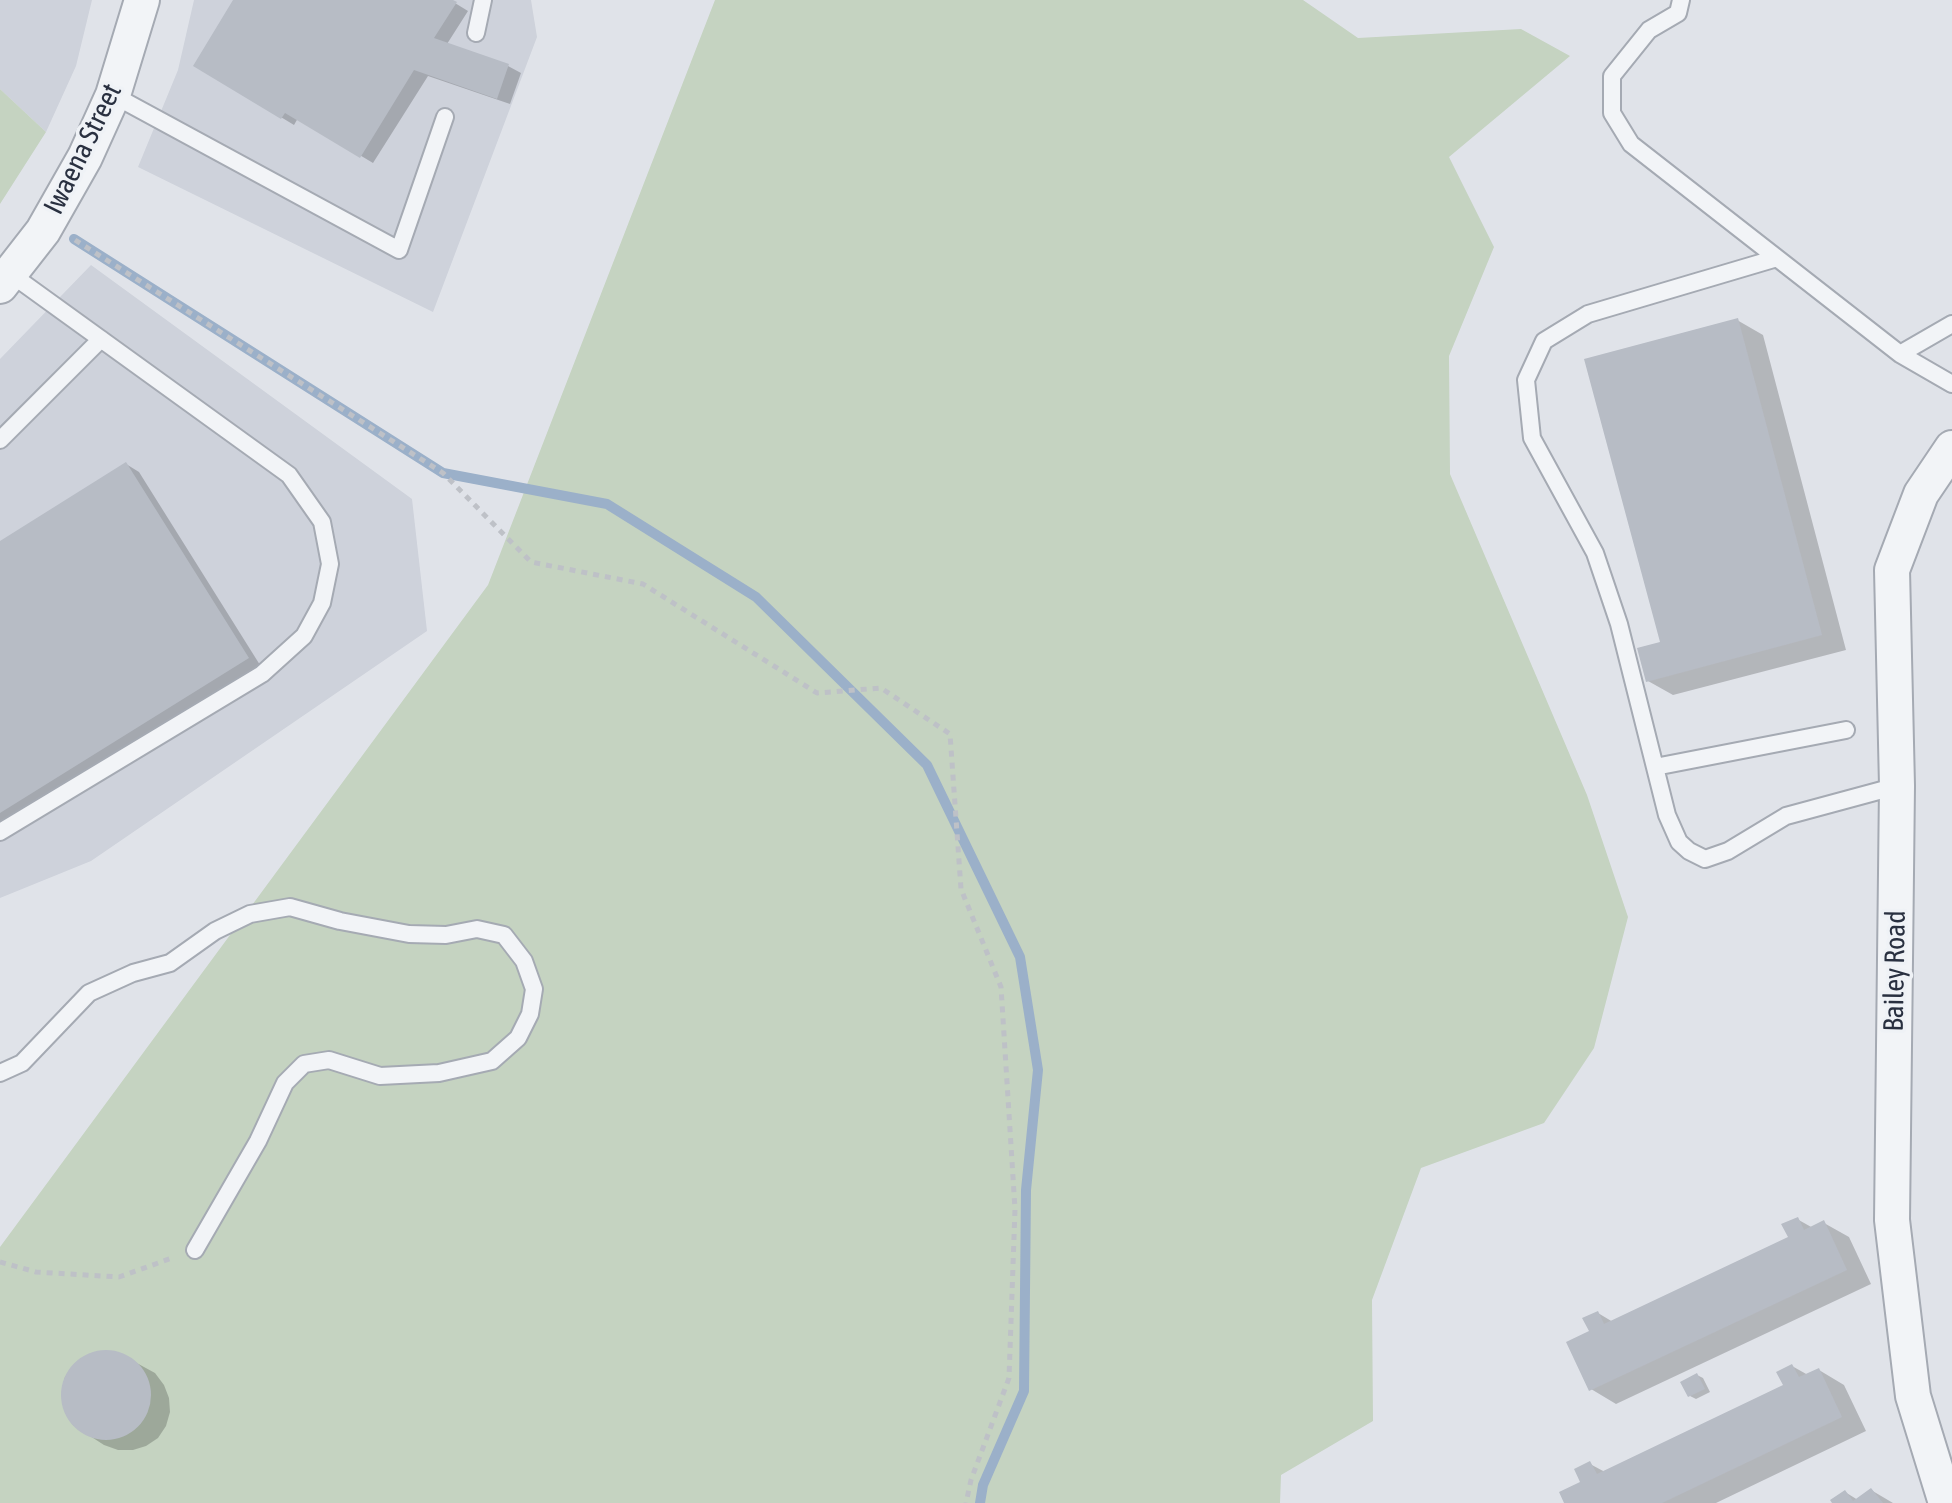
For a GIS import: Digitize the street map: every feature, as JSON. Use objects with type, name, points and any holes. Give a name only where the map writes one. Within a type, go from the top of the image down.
[{"type":"street","name":"Iwaena Street","points":[[3,275],[43,231],[85,157],[113,95],[142,0]]},
{"type":"street","name":"Bailey Road","points":[[1946,1503],[1913,1396],[1892,1220],[1897,786],[1892,570],[1921,494],[1952,448]]},
{"type":"lane","points":[[476,33],[483,0]]},
{"type":"lane","points":[[1681,0],[1678,13],[1649,30],[1612,76],[1612,113],[1631,144],[1900,354],[1952,384]]},
{"type":"lane","points":[[113,95],[399,250],[445,117]]},
{"type":"lane","points":[[1777,258],[1588,314],[1544,341],[1526,380],[1532,438],[1595,553],[1619,624],[1667,815],[1679,842],[1705,859],[1728,851],[1786,816],[1897,786]]},
{"type":"lane","points":[[0,832],[262,674],[304,636],[322,603],[330,564],[322,522],[289,475],[101,339],[3,275]]},
{"type":"lane","points":[[1900,354],[1952,324]]},
{"type":"lane","points":[[0,440],[101,339]]},
{"type":"lane","points":[[1655,767],[1846,730]]},
{"type":"lane","points":[[0,1073],[22,1063],[89,993],[133,973],[170,963],[215,931],[250,914],[290,907],[340,921],[409,934],[446,935],[477,929],[504,935],[524,961],[534,989],[530,1014],[518,1038],[492,1061],[439,1073],[380,1076],[329,1060],[304,1064],[285,1083],[258,1141],[195,1250]]},
{"type":"path","points":[[43,231],[74,239],[443,473],[531,562],[643,584],[817,693],[881,688],[950,734],[961,889],[1001,987],[1015,1209],[1009,1378],[971,1480],[966,1503]]},
{"type":"path","points":[[0,1262],[36,1272],[119,1277],[195,1250]]},
{"type":"shaded area","points":[[0,0],[92,0],[76,66],[46,132],[0,89]]},
{"type":"shaded area","points":[[194,0],[531,0],[537,37],[433,312],[138,167],[178,70]]},
{"type":"shaded area","points":[[91,265],[412,499],[427,631],[91,861],[0,898],[0,359]]},
{"type":"green space","points":[[715,0],[1303,0],[1358,38],[1521,29],[1570,56],[1449,157],[1494,247],[1449,356],[1450,474],[1587,795],[1628,917],[1594,1048],[1544,1123],[1421,1168],[1372,1300],[1373,1421],[1281,1475],[1280,1503],[0,1503],[0,1247],[488,585]]},
{"type":"green space","points":[[0,89],[46,132],[0,204]]},
{"type":"building","points":[[233,0],[453,0],[457,2],[434,38],[509,64],[497,99],[414,70],[360,158],[285,113],[281,119],[193,66]]},
{"type":"building","points":[[1738,318],[1822,635],[1646,682],[1637,648],[1660,642],[1584,359]]},
{"type":"building","points":[[126,462],[249,658],[0,813],[0,541]]},
{"type":"building","points":[[1798,1217],[1804,1230],[1824,1220],[1847,1270],[1589,1391],[1566,1342],[1589,1331],[1582,1318],[1598,1311],[1604,1324],[1788,1237],[1781,1224]]},
{"type":"building","points":[[97,1350],[115,1350],[131,1357],[144,1370],[151,1386],[151,1404],[144,1420],[131,1433],[115,1440],[97,1440],[81,1433],[68,1420],[61,1404],[61,1386],[68,1370],[81,1357]]},
{"type":"building","points":[[1792,1364],[1799,1377],[1819,1368],[1842,1417],[1662,1503],[1564,1503],[1559,1492],[1580,1482],[1574,1469],[1590,1461],[1597,1474],[1783,1385],[1776,1372]]},
{"type":"building","points":[[1697,1373],[1705,1389],[1688,1397],[1680,1382]]},
{"type":"building","points":[[1871,1488],[1883,1503],[1832,1503],[1830,1500],[1845,1490],[1853,1501]]},
{"type":"waterway","points":[[74,239],[443,473],[607,504],[756,597],[927,765],[1020,957],[1038,1070],[1026,1190],[1024,1391],[983,1485],[980,1503]]}]
